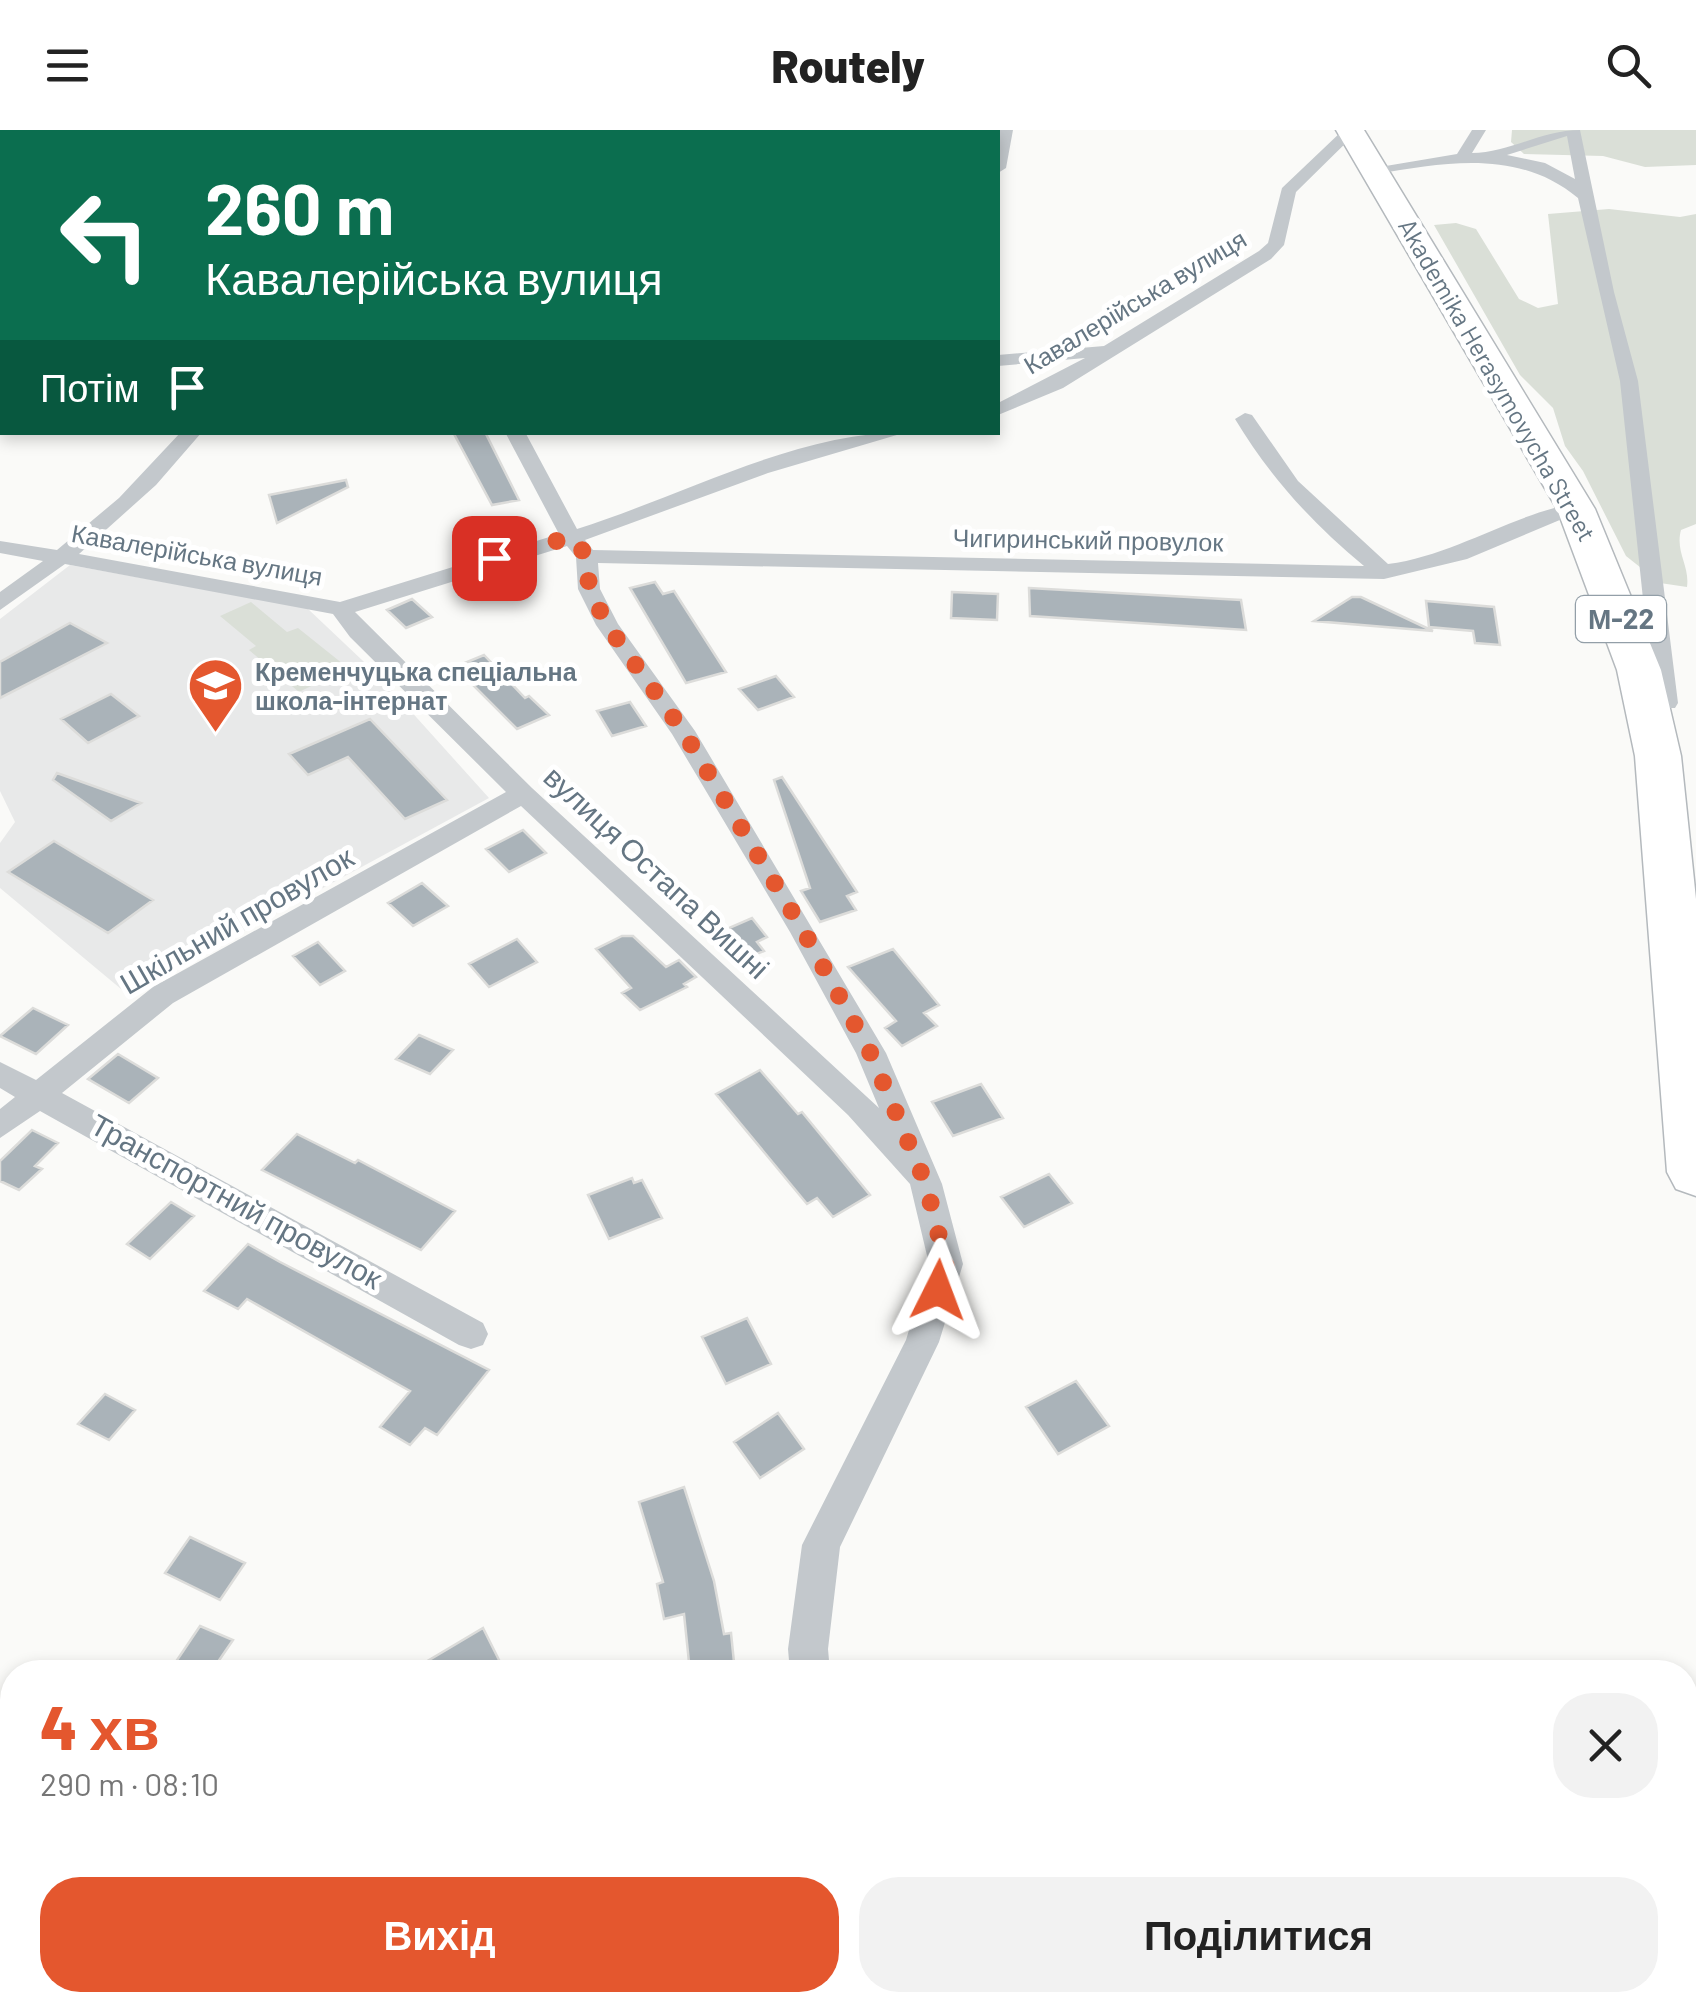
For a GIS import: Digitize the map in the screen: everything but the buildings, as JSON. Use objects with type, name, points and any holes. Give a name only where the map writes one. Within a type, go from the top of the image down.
[{"type":"highway","name":"Akademika Herasymovycha Street","points":[[1351,131],[1576,509],[1639,670],[1658,756],[1696,1172]]},
{"type":"street","points":[[1000,158],[1006,130]]},
{"type":"street","points":[[1461,159],[1479,130]]},
{"type":"street","points":[[1482,158],[1571,130],[1630,381],[1668,715],[1658,756]]},
{"type":"street","name":"Кавалерійська вулиця","points":[[1000,408],[1041,394],[1276,246],[1288,191],[1351,131]]},
{"type":"street","points":[[1376,169],[1482,158],[1542,167],[1562,175],[1585,195]]},
{"type":"street","points":[[1000,360],[1109,351]]},
{"type":"street","points":[[1246,419],[1266,456],[1309,510],[1384,572]]},
{"type":"street","points":[[0,603],[158,475],[190,435]]},
{"type":"street","points":[[517,435],[579,547],[589,588],[607,625],[683,731],[803,930],[871,1054],[926,1184],[946,1264],[922,1342],[821,1545],[809,1660]]},
{"type":"street","name":"Кавалерійська вулиця","points":[[0,547],[241,587],[340,609],[579,547],[761,469],[886,435]]},
{"type":"street","name":"Чигиринський провулок","points":[[579,547],[734,562],[880,560],[1094,570],[1384,572],[1404,570],[1488,544],[1536,517],[1576,509]]},
{"type":"street","name":"вулиця Остапа Вишні","points":[[340,609],[358,632],[523,794],[859,1106],[926,1184]]},
{"type":"street","name":"Шкільний провулок","points":[[0,1126],[163,995],[523,794]]},
{"type":"street","name":"Транспортний провулок","points":[[0,1074],[471,1334]]},
{"type":"shaded area","points":[[1512,130],[1696,130],[1696,165],[1645,167],[1603,156],[1524,154],[1511,142]]},
{"type":"shaded area","points":[[1609,209],[1680,217],[1696,214],[1696,524],[1681,530],[1680,538],[1687,587],[1660,583],[1626,556],[1583,471],[1565,446],[1553,408],[1520,375],[1434,225],[1456,223],[1476,229],[1519,299],[1538,308],[1558,304],[1548,214]]},
{"type":"shaded area","name":"Кременчуцька спеціальна школа-інтернат","points":[[70,565],[307,608],[381,678],[489,798],[127,994],[0,888],[0,843],[15,822],[0,791],[0,619]]},
{"type":"shaded area","points":[[251,602],[287,632],[298,628],[348,668],[299,692],[249,650],[256,646],[220,616]]},
{"type":"place","name":"Кременчуцька спеціальна школа-інтернат","points":[[216,735]]},
{"type":"route","points":[[494,558],[571,537],[587,556],[589,588],[607,625],[683,731],[803,930],[871,1054],[926,1184],[946,1264],[938,1290]]}]
